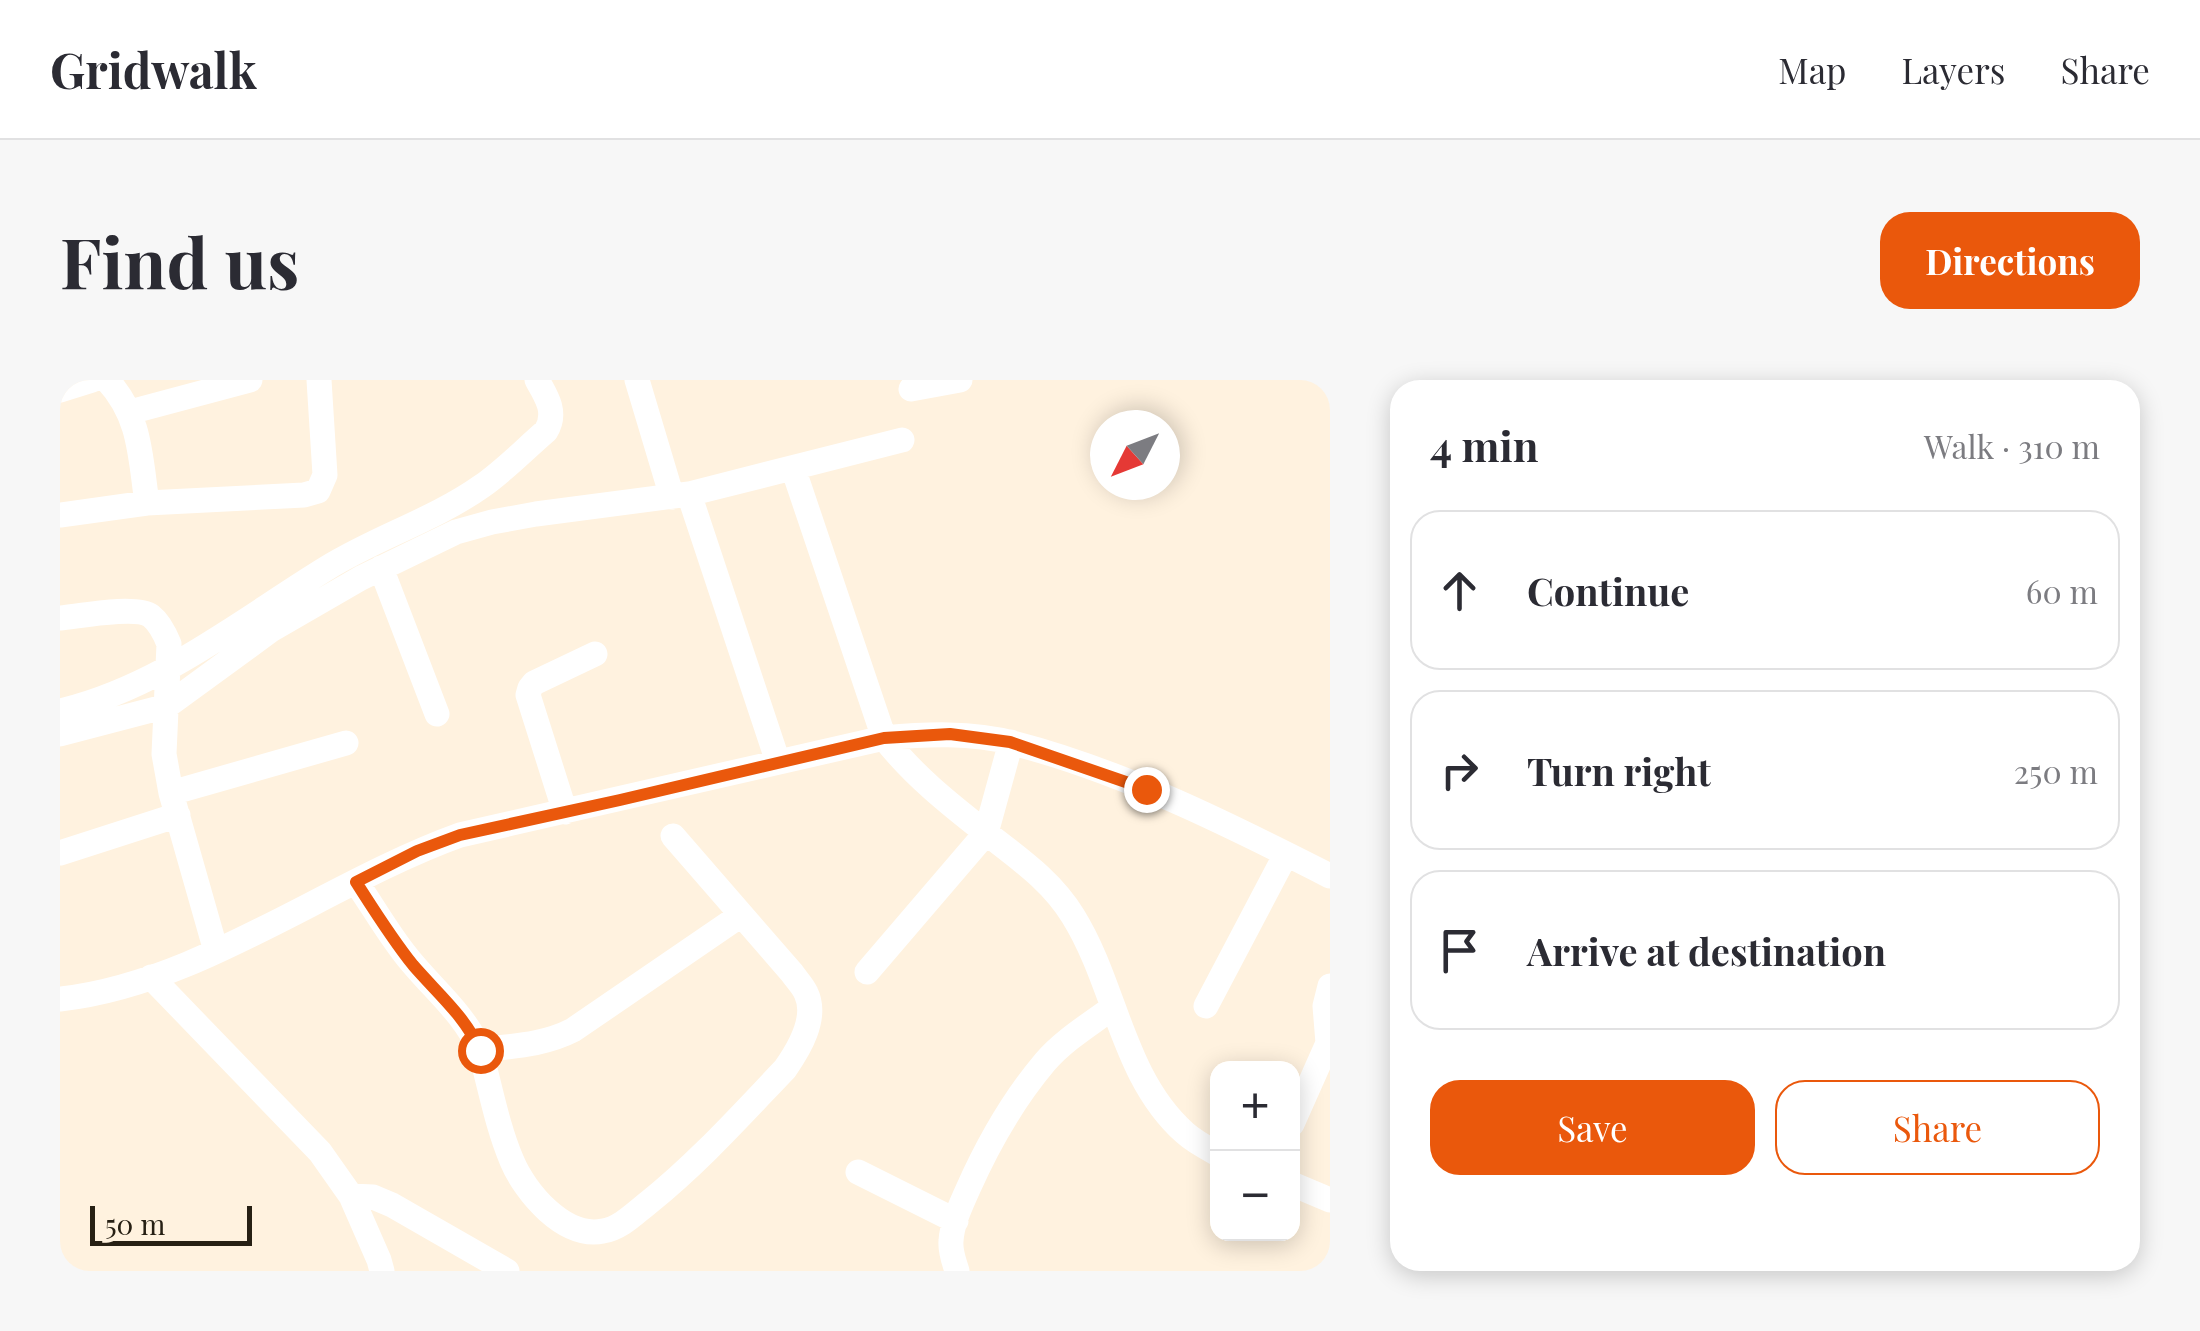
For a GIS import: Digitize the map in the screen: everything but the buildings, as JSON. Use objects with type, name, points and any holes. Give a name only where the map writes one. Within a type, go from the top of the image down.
[{"type":"street","points":[[60,390],[92,380]]},
{"type":"street","points":[[107,380],[130,412],[148,503]]},
{"type":"street","points":[[130,412],[250,380]]},
{"type":"street","points":[[60,515],[148,503],[318,490],[325,475],[319,380]]},
{"type":"street","points":[[60,711],[136,685],[168,688],[330,566],[482,486],[546,431],[551,422],[548,398],[538,380]]},
{"type":"street","points":[[637,380],[778,762]]},
{"type":"street","points":[[911,389],[960,380]]},
{"type":"street","points":[[60,734],[168,688],[381,568],[456,532],[536,514],[681,496],[902,440]]},
{"type":"street","points":[[792,468],[884,738],[932,790],[1044,878],[1088,941],[1138,1068],[1166,1113],[1187,1135],[1213,1151]]},
{"type":"street","points":[[381,568],[438,714]]},
{"type":"street","points":[[60,618],[141,610],[154,617],[163,630],[169,644],[164,754],[174,804],[216,950]]},
{"type":"street","points":[[565,812],[528,695],[534,684],[596,654]]},
{"type":"street","points":[[60,999],[87,996],[151,977],[216,950],[417,851],[460,835],[884,738],[950,734],[1010,742],[1146,789],[1330,876]]},
{"type":"street","points":[[867,972],[986,833],[1010,742]]},
{"type":"street","points":[[60,853],[174,804],[346,743]]},
{"type":"street","points":[[356,882],[402,951],[474,1034],[513,1164],[536,1198],[555,1218],[590,1232],[604,1231],[620,1224],[685,1174],[786,1069],[807,1028],[807,995],[792,973],[673,836]]},
{"type":"street","points":[[1206,1006],[1286,854]]},
{"type":"street","points":[[480,1050],[556,1039],[742,914]]},
{"type":"street","points":[[151,977],[320,1152],[350,1196],[382,1271]]},
{"type":"street","points":[[1300,1106],[1328,1043],[1325,1006],[1330,986]]},
{"type":"street","points":[[958,1271],[950,1240],[982,1156],[1045,1062],[1112,1008]]},
{"type":"street","points":[[858,1172],[956,1221]]},
{"type":"street","points":[[1300,1187],[1330,1200]]},
{"type":"street","points":[[350,1196],[373,1197],[392,1205],[507,1271]]},
{"type":"route","points":[[480,1050],[474,1034],[402,951],[356,882],[417,851],[460,835],[884,738],[950,734],[1010,742],[1146,789]]}]
